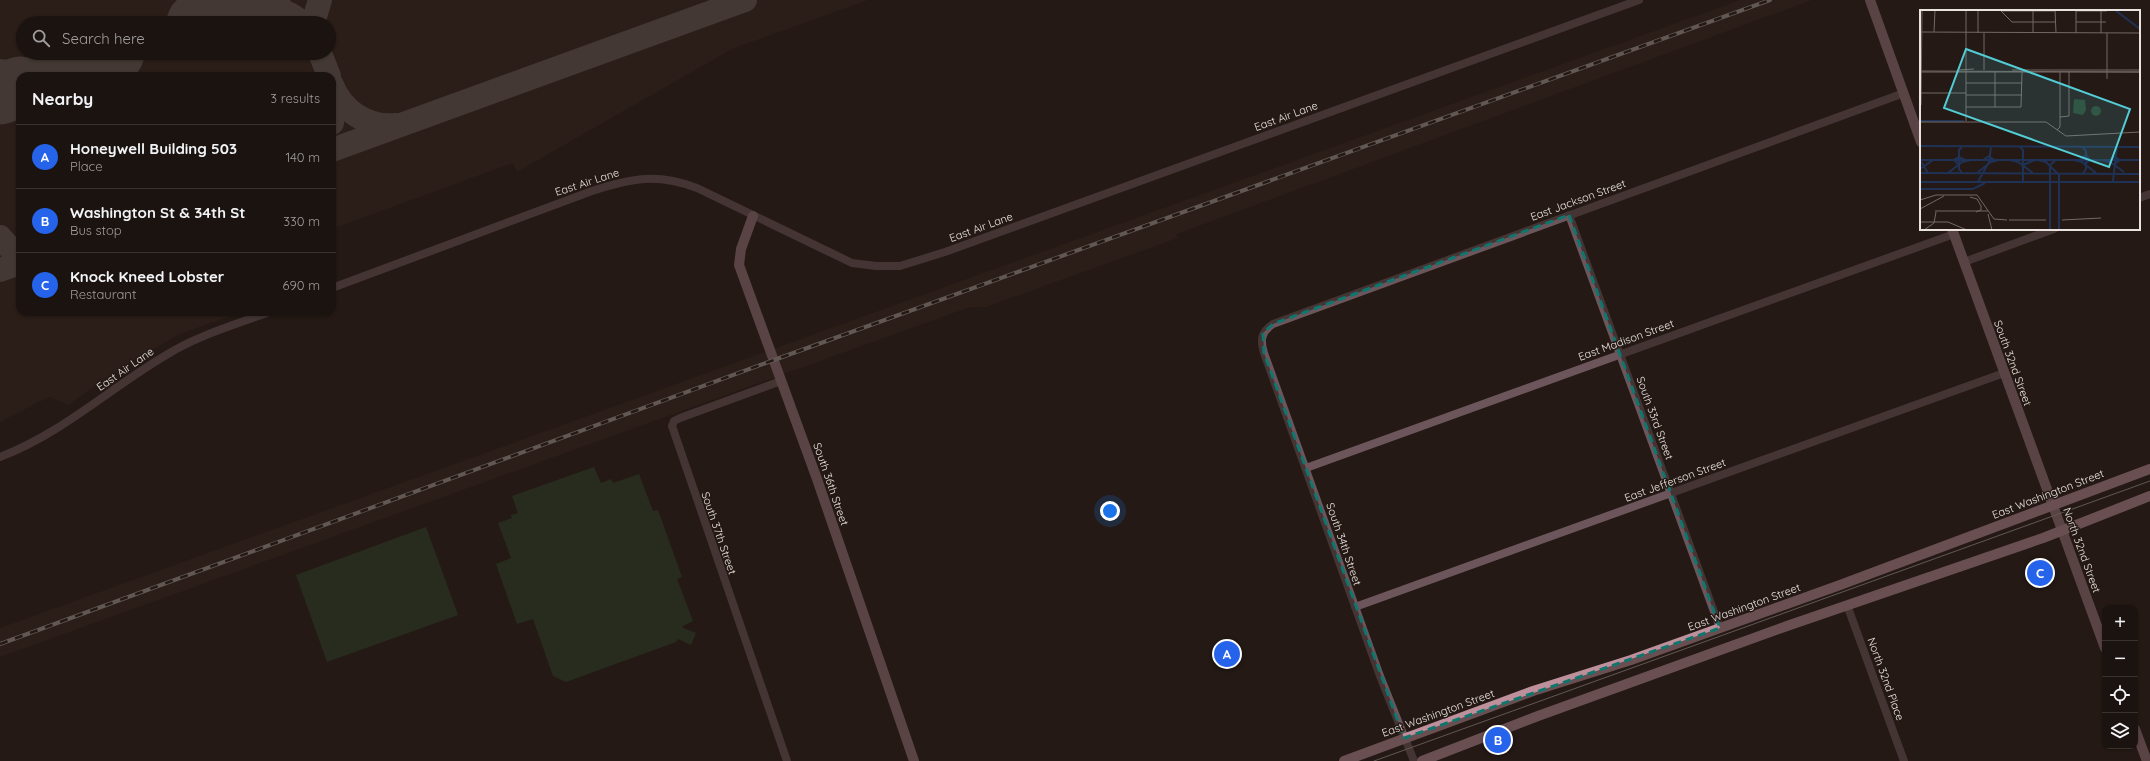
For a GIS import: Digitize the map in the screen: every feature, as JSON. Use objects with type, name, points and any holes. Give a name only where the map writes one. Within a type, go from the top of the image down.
[{"type":"main road","points":[[1870,0],[1920,139]]},
{"type":"main road","name":"South 36th Street","points":[[753,216],[740,249],[739,265],[914,761]]},
{"type":"main road","name":"South 32nd Street","points":[[1953,231],[2052,505]]},
{"type":"main road","name":"East Washington Street","points":[[1344,761],[1533,691],[1720,628],[2150,469]]},
{"type":"main road","points":[[1422,761],[1538,716],[1847,605],[1940,575],[2150,496]]},
{"type":"main road","name":"North 32nd Street","points":[[2052,505],[2102,641]]},
{"type":"main road","points":[[2138,738],[2146,761]]},
{"type":"street","name":"East Air Lane","points":[[336,287],[592,191],[622,181],[652,178],[677,181],[852,263],[876,266],[900,266],[915,262],[1639,0]]},
{"type":"street","name":"East Jackson Street","points":[[1263,333],[1273,324],[1904,93]]},
{"type":"street","points":[[2140,198],[2150,194]]},
{"type":"street","name":"South 33rd Street","points":[[1569,215],[1720,628]]},
{"type":"street","points":[[1964,262],[2051,230]]},
{"type":"street","name":"East Madison Street","points":[[1306,468],[1953,231]]},
{"type":"street","name":"East Air Lane","points":[[0,457],[33,443],[52,432],[167,354],[201,338],[259,316]]},
{"type":"street","name":"South 34th Street","points":[[1263,333],[1261,343],[1264,353],[1355,607],[1414,761]]},
{"type":"street","name":"East Jefferson Street","points":[[1355,607],[2004,373]]},
{"type":"street","name":"South 37th Street","points":[[781,381],[680,418],[674,421],[672,426],[787,761]]},
{"type":"street","name":"North 32nd Place","points":[[1847,605],[1904,761]]},
{"type":"highlighted area","points":[[1569,215],[1720,628],[1404,738],[1264,353],[1263,333],[1273,324]]},
{"type":"shaded area","points":[[0,0],[868,0],[732,49],[517,172],[513,163],[336,228],[336,72],[16,72],[16,316],[231,316],[180,334],[125,365],[68,405],[49,397],[0,422]]},
{"type":"shaded area","points":[[1740,0],[1812,0],[1185,231],[1176,235],[1178,238],[986,307],[970,307],[0,657],[0,628]]},
{"type":"green space","points":[[594,467],[601,483],[611,479],[613,483],[639,474],[653,511],[658,510],[682,577],[677,579],[693,621],[683,626],[683,628],[696,633],[691,645],[678,639],[676,642],[566,682],[553,676],[533,619],[517,624],[496,564],[511,558],[498,523],[512,518],[511,515],[518,513],[512,496]]},
{"type":"green space","points":[[426,527],[458,615],[327,662],[296,575]]},
{"type":"taxiway","points":[[315,16],[320,0]]},
{"type":"taxiway","points":[[336,149],[745,0]]},
{"type":"taxiway","points":[[240,7],[257,6],[273,8],[281,10],[292,16]]},
{"type":"taxiway","points":[[41,72],[90,60]]},
{"type":"taxiway","points":[[323,60],[327,72]]},
{"type":"taxiway","points":[[0,71],[16,73]]},
{"type":"taxiway","points":[[0,96],[11,90]]},
{"type":"taxiway","points":[[336,94],[349,110],[366,121],[376,124],[396,125]]},
{"type":"taxiway","points":[[0,237],[9,247],[16,251]]},
{"type":"taxiway","points":[[0,270],[16,264]]},
{"type":"runway","points":[[216,16],[260,0]]},
{"type":"runway","points":[[62,72],[95,60]]},
{"type":"runway","points":[[0,94],[16,88]]},
{"type":"tram line","points":[[1374,761],[2150,481]]},
{"type":"railway","points":[[0,644],[774,360],[1770,0]]},
{"type":"place","name":"Knock Kneed Lobster","points":[[2040,573]]},
{"type":"place","name":"Honeywell Building 503","points":[[1227,654]]},
{"type":"place","name":"Washington St & 34th St","points":[[1498,740]]}]
